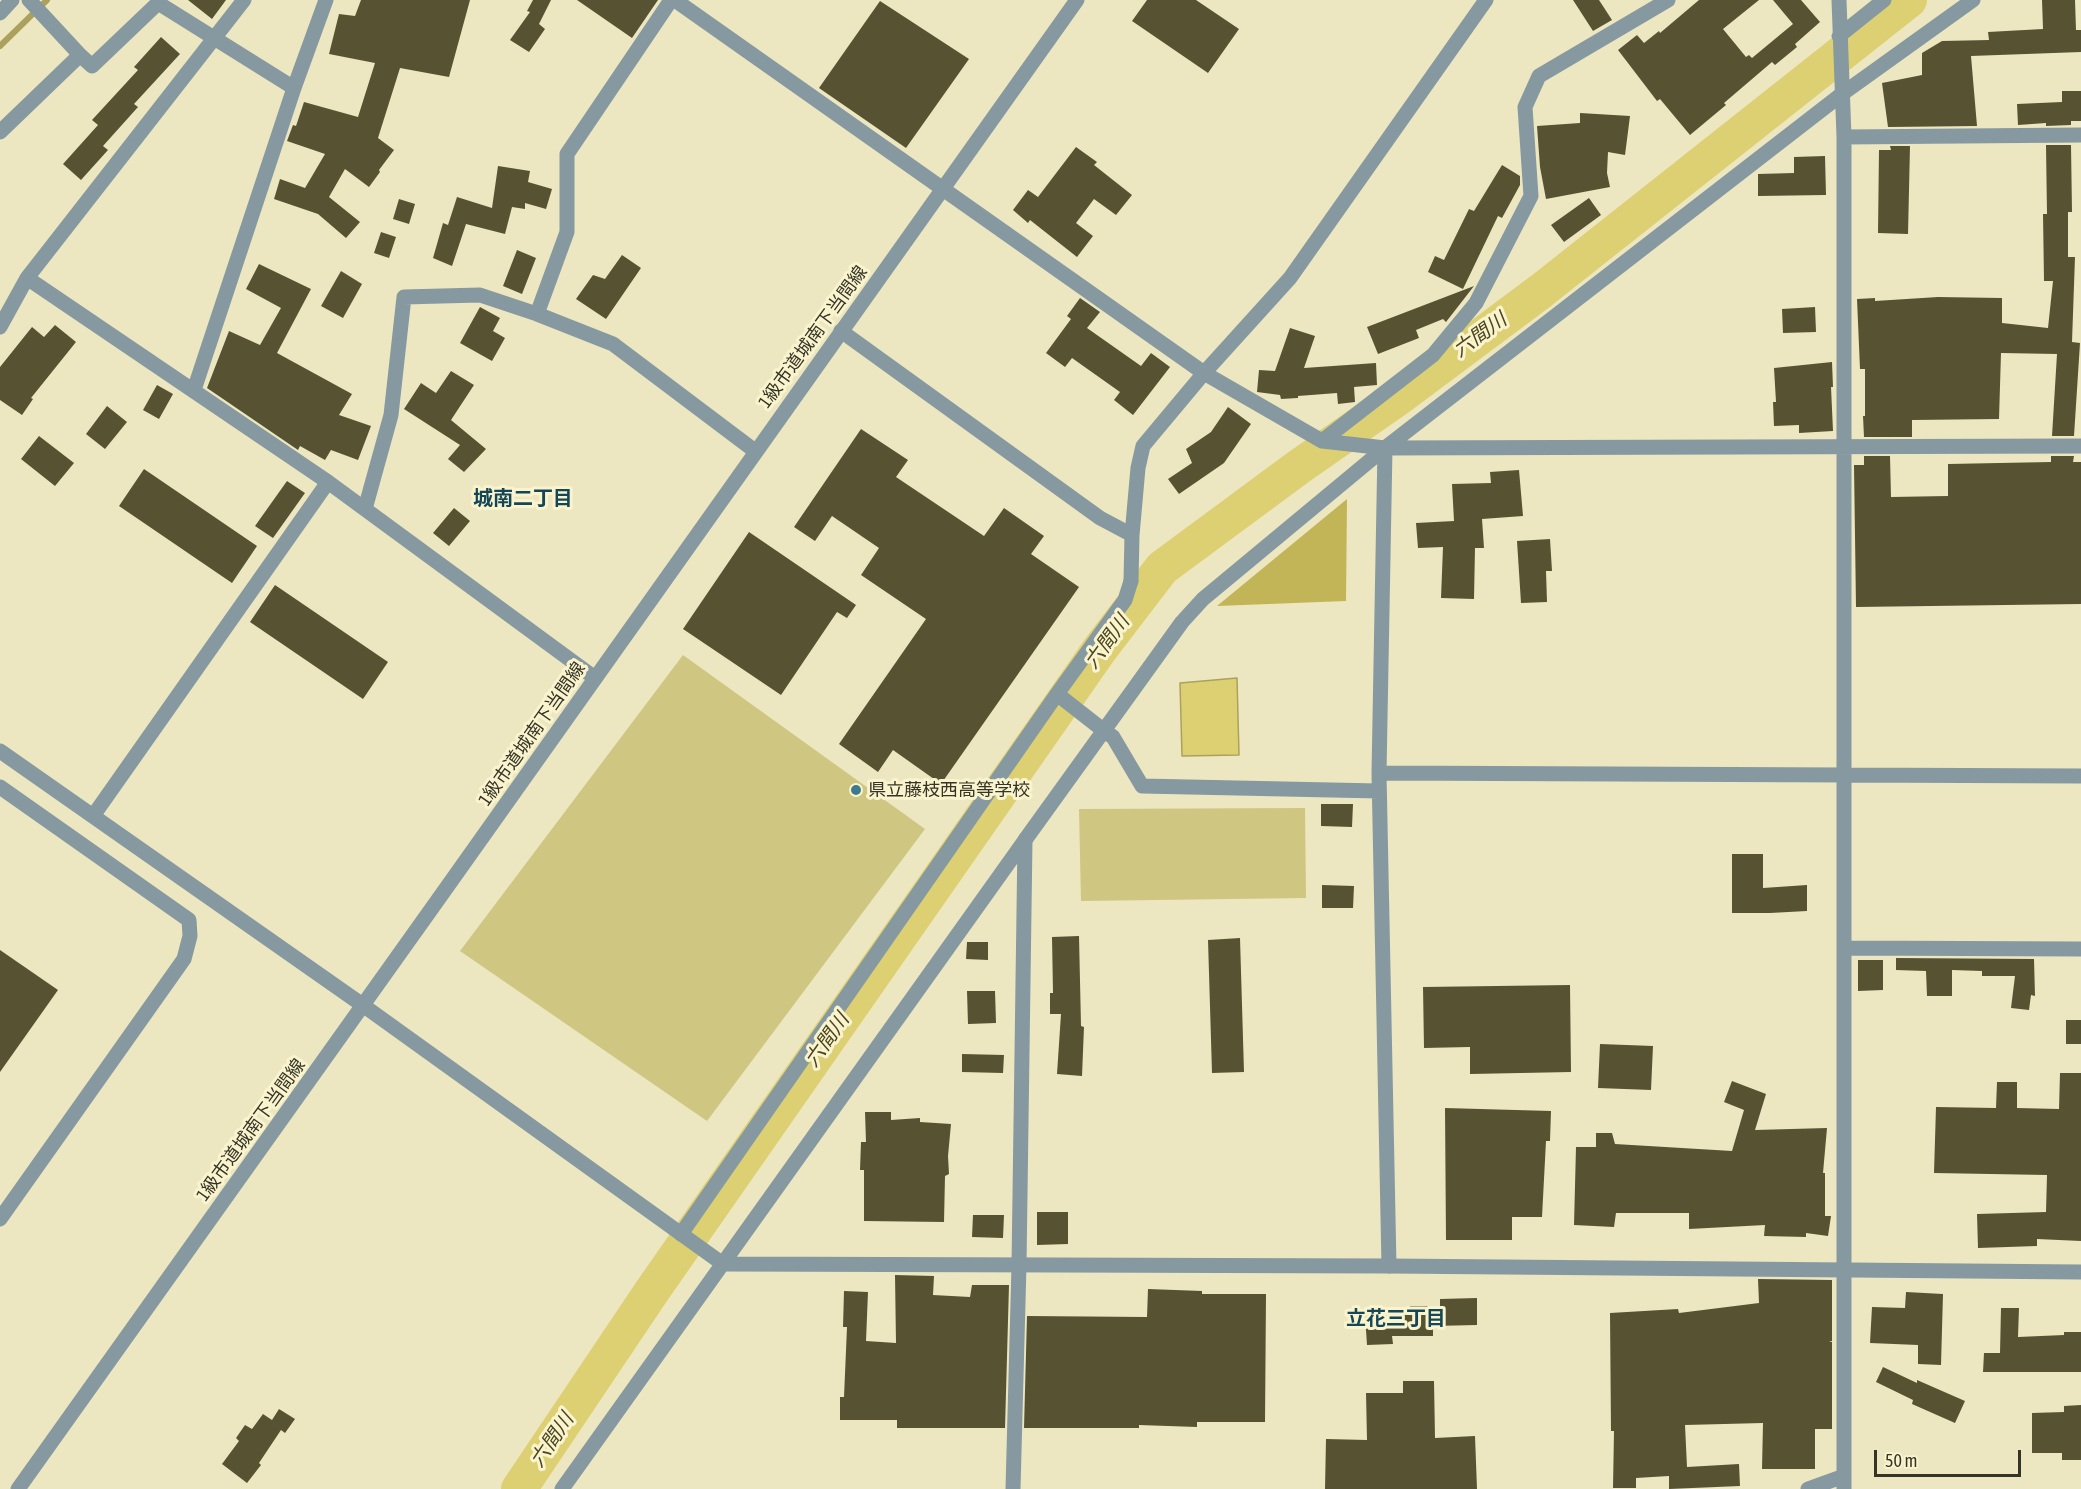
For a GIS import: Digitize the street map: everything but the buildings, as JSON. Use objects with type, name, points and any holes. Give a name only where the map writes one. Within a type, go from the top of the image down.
[{"type":"street","points":[[0,13],[12,0]]},
{"type":"street","points":[[29,0],[92,66],[158,3],[294,88]]},
{"type":"street","points":[[0,327],[27,278],[244,0]]},
{"type":"street","points":[[194,390],[294,88],[326,0]]},
{"type":"street","points":[[537,314],[567,232],[567,154],[671,0]]},
{"type":"street","points":[[675,0],[1204,373],[1322,441],[1385,448],[2081,446]]},
{"type":"street","name":"1級市道城南下当間線","points":[[18,1489],[364,1006],[755,451],[1077,0]]},
{"type":"street","points":[[681,1234],[1125,600],[1131,581],[1132,535],[1138,468],[1143,446],[1204,373],[1290,278],[1486,0]]},
{"type":"street","points":[[1322,441],[1433,354],[1476,303],[1531,196],[1525,107],[1539,76],[1668,0]]},
{"type":"street","points":[[1808,1489],[1844,1483],[1844,137],[1839,0]]},
{"type":"street","points":[[1839,36],[1884,0]]},
{"type":"street","points":[[562,1489],[720,1262],[1103,730],[1182,622],[1203,599],[1385,448],[1842,94],[1973,0]]},
{"type":"street","points":[[0,132],[80,55]]},
{"type":"street","points":[[1844,137],[2081,135]]},
{"type":"street","points":[[27,278],[328,482],[595,678]]},
{"type":"street","points":[[364,508],[391,415],[404,297],[480,294],[613,344],[755,451]]},
{"type":"street","points":[[841,331],[1100,518],[1132,535]]},
{"type":"street","points":[[1385,448],[1378,773],[1389,1266]]},
{"type":"street","points":[[93,816],[328,482]]},
{"type":"street","points":[[1057,694],[1113,737],[1142,786],[1379,791]]},
{"type":"street","points":[[0,751],[364,1006],[720,1262],[2081,1272]]},
{"type":"street","points":[[1378,773],[2081,776]]},
{"type":"street","points":[[0,787],[189,920],[190,936],[184,959],[0,1218]]},
{"type":"street","points":[[1013,1489],[1019,1265],[1025,840]]},
{"type":"street","points":[[1845,948],[2081,949]]},
{"type":"shaded area","points":[[1347,499],[1346,601],[1217,606]]},
{"type":"shaded area","points":[[683,655],[925,829],[707,1121],[460,951]]},
{"type":"shaded area","points":[[1237,678],[1239,755],[1182,756],[1180,683]]},
{"type":"shaded area","points":[[1305,808],[1306,898],[1081,901],[1079,809]]},
{"type":"waterway","points":[[0,46],[47,0]]},
{"type":"waterway","name":"六間川","points":[[519,1489],[652,1291],[1100,649],[1162,568],[1300,466],[1395,400],[1541,291],[1909,0]]},
{"type":"place","name":"県立藤枝西高等学校","points":[[856,790]]},
{"type":"district","name":"城南二丁目","points":[[523,499]]},
{"type":"district","name":"立花三丁目","points":[[1396,1319]]}]
